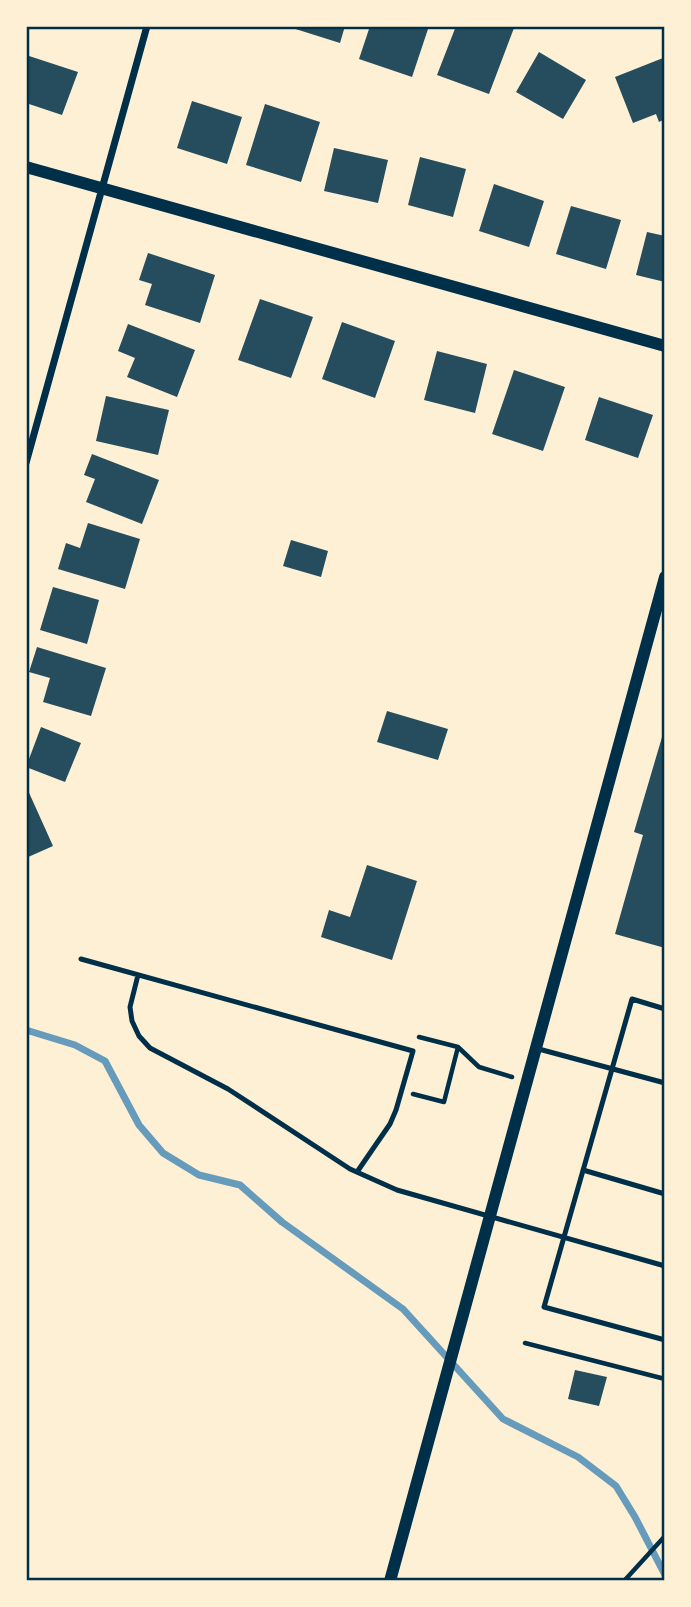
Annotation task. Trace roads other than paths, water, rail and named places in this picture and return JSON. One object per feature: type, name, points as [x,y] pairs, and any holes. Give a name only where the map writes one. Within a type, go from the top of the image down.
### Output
[{"type":"street","points":[[26,463],[147,26]]},
{"type":"street","points":[[26,167],[665,346]]},
{"type":"street","points":[[390,1581],[488,1217],[662,598],[665,577]]},
{"type":"lane","points":[[81,959],[413,1051],[390,1124],[357,1172]]},
{"type":"lane","points":[[138,975],[130,1007],[132,1021],[139,1036],[150,1048],[228,1089],[357,1172],[397,1190],[665,1266]]},
{"type":"lane","points":[[665,1009],[632,999],[544,1307],[665,1340]]},
{"type":"lane","points":[[536,1048],[665,1083]]},
{"type":"lane","points":[[583,1170],[665,1194]]},
{"type":"waterway","points":[[26,1030],[75,1045],[105,1061],[139,1125],[163,1153],[199,1175],[240,1185],[282,1222],[403,1309],[503,1419],[578,1457],[616,1486],[665,1575]]}]
